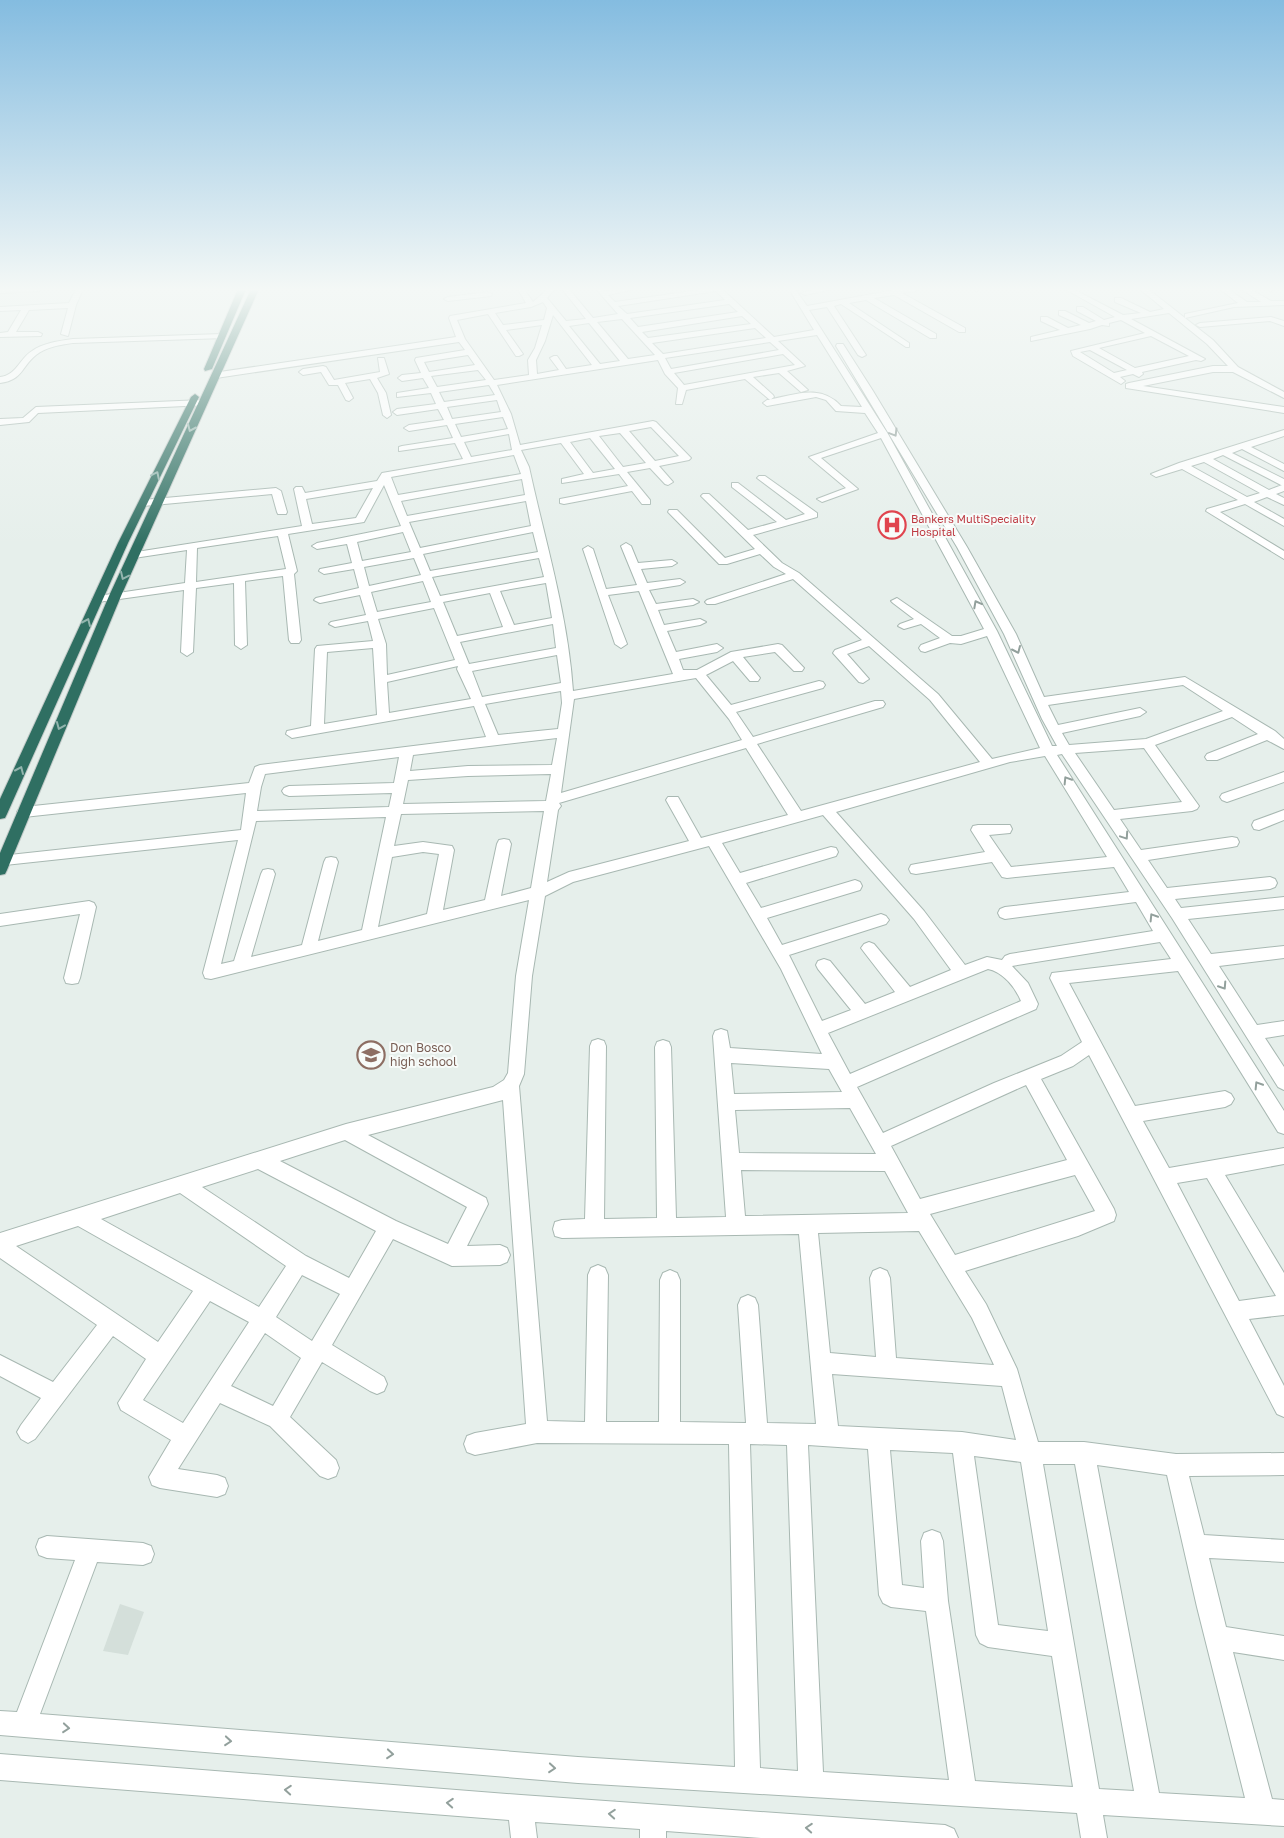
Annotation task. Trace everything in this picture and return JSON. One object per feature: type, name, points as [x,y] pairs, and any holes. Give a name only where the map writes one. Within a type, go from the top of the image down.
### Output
[{"type":"highway","points":[[2,865],[115,596],[158,502],[208,375]]},
{"type":"highway","points":[[0,814],[143,503],[197,403],[215,382],[218,375]]},
{"type":"street","points":[[0,380],[13,378],[16,375]]},
{"type":"street","points":[[215,382],[304,375]]},
{"type":"street","points":[[327,375],[332,383],[336,375]]},
{"type":"street","points":[[339,375],[349,398]]},
{"type":"street","points":[[378,375],[372,376],[382,393],[387,415]]},
{"type":"street","points":[[318,546],[351,540],[405,524],[462,486],[468,460],[426,375],[402,378]]},
{"type":"street","points":[[0,1242],[346,1132],[497,1094],[510,1085],[516,1074],[524,976],[554,803],[564,732],[567,691],[563,650],[550,579],[525,476],[507,414],[493,382],[487,375]]},
{"type":"street","points":[[400,395],[543,375]]},
{"type":"street","points":[[670,375],[682,388]]},
{"type":"street","points":[[682,388],[754,375]]},
{"type":"street","points":[[786,375],[804,390]]},
{"type":"street","points":[[846,375],[883,434],[991,631],[1049,751],[1284,1126]]},
{"type":"street","points":[[858,375],[871,393],[960,543],[1010,634],[1040,702],[1066,750],[1164,894],[1284,1081]]},
{"type":"street","points":[[1113,376],[1118,375]]},
{"type":"street","points":[[1141,375],[1151,381]]},
{"type":"street","points":[[1129,386],[1188,375]]},
{"type":"street","points":[[1246,375],[1284,395]]},
{"type":"street","points":[[1259,375],[1284,390]]},
{"type":"street","points":[[747,376],[768,400],[816,394],[829,398],[839,409],[868,410]]},
{"type":"street","points":[[1113,376],[1129,386],[1284,410]]},
{"type":"street","points":[[679,402],[682,388]]},
{"type":"street","points":[[397,412],[500,397]]},
{"type":"street","points":[[0,422],[26,420],[36,410],[197,403]]},
{"type":"street","points":[[409,428],[507,414]]},
{"type":"street","points":[[468,460],[592,434],[653,424],[686,458],[565,481]]},
{"type":"street","points":[[623,430],[668,482]]},
{"type":"street","points":[[402,450],[513,431]]},
{"type":"street","points":[[1156,474],[1284,433]]},
{"type":"street","points":[[592,434],[646,502]]},
{"type":"street","points":[[822,499],[853,489],[814,457],[883,434]]},
{"type":"street","points":[[563,440],[590,476]]},
{"type":"street","points":[[1243,446],[1284,468]]},
{"type":"street","points":[[1224,452],[1284,483]]},
{"type":"street","points":[[1204,458],[1284,502]]},
{"type":"street","points":[[1182,465],[1284,524]]},
{"type":"street","points":[[395,499],[525,476]]},
{"type":"street","points":[[746,534],[813,515],[762,478]]},
{"type":"street","points":[[308,529],[300,493],[382,479],[462,486],[530,497]]},
{"type":"street","points":[[382,479],[395,499],[476,701],[494,740]]},
{"type":"street","points":[[134,555],[360,520],[382,479]]},
{"type":"street","points":[[735,485],[784,523]]},
{"type":"street","points":[[564,501],[635,488]]},
{"type":"street","points":[[1284,488],[1211,511],[1248,532],[1284,556]]},
{"type":"street","points":[[143,503],[276,491],[282,512]]},
{"type":"street","points":[[706,496],[778,565],[795,575],[934,697],[989,764]]},
{"type":"street","points":[[673,512],[723,562],[762,550]]},
{"type":"street","points":[[324,571],[537,528]]},
{"type":"street","points":[[98,599],[292,571],[283,533]]},
{"type":"street","points":[[351,540],[380,644],[383,718]]},
{"type":"street","points":[[187,652],[192,546]]},
{"type":"street","points":[[626,546],[678,672],[684,675]]},
{"type":"street","points":[[588,550],[621,644]]},
{"type":"street","points":[[336,624],[494,589],[505,574],[544,554]]},
{"type":"street","points":[[634,567],[672,563]]},
{"type":"street","points":[[288,572],[295,640]]},
{"type":"street","points":[[320,600],[426,576],[505,574],[550,579]]},
{"type":"street","points":[[711,602],[795,575]]},
{"type":"street","points":[[239,579],[241,646]]},
{"type":"street","points":[[602,593],[680,582]]},
{"type":"street","points":[[494,589],[509,628]]},
{"type":"street","points":[[897,601],[949,638],[961,640],[991,631]]},
{"type":"street","points":[[651,608],[693,602]]},
{"type":"street","points":[[452,640],[558,620]]},
{"type":"street","points":[[904,626],[923,620]]},
{"type":"street","points":[[660,629],[700,622]]},
{"type":"street","points":[[925,648],[949,638]]},
{"type":"street","points":[[863,679],[839,653],[871,641]]},
{"type":"street","points":[[317,730],[321,649],[380,644]]},
{"type":"street","points":[[671,656],[717,648]]},
{"type":"street","points":[[292,734],[476,701],[668,680],[684,675],[699,674],[735,655],[778,648],[798,668]]},
{"type":"street","points":[[381,680],[563,650]]},
{"type":"street","points":[[735,655],[754,678]]},
{"type":"street","points":[[699,674],[728,710],[797,818]]},
{"type":"street","points":[[1040,702],[1185,681],[1270,734],[1284,745]]},
{"type":"street","points":[[728,710],[819,685]]},
{"type":"street","points":[[250,816],[554,803],[749,742],[879,704]]},
{"type":"street","points":[[1054,730],[1140,712]]},
{"type":"street","points":[[564,732],[260,770],[254,787],[247,834],[211,972],[308,950],[538,892],[569,878],[797,818],[1010,758],[1049,751],[1147,743],[1234,712]]},
{"type":"street","points":[[1212,756],[1270,734]]},
{"type":"street","points":[[1110,815],[1192,806],[1147,743]]},
{"type":"street","points":[[369,935],[407,751]]},
{"type":"street","points":[[289,791],[401,782],[468,771],[559,769]]},
{"type":"street","points":[[1227,797],[1284,777]]},
{"type":"street","points":[[24,812],[254,787]]},
{"type":"street","points":[[673,800],[736,880],[779,952],[850,1092],[919,1215],[979,1311],[1010,1376],[1030,1453],[1094,1838]]},
{"type":"street","points":[[826,810],[919,915],[962,973]]},
{"type":"street","points":[[1259,825],[1284,815]]},
{"type":"street","points":[[1005,829],[978,830],[1006,873],[1117,861]]},
{"type":"street","points":[[2,865],[247,834]]},
{"type":"street","points":[[1138,856],[1232,842]]},
{"type":"street","points":[[492,904],[504,844]]},
{"type":"street","points":[[386,853],[424,847],[447,850],[434,919]]},
{"type":"street","points":[[736,880],[831,852]]},
{"type":"street","points":[[916,869],[995,856]]},
{"type":"street","points":[[308,950],[331,862]]},
{"type":"street","points":[[240,966],[268,874]]},
{"type":"street","points":[[1164,894],[1270,883]]},
{"type":"street","points":[[757,915],[855,886]]},
{"type":"street","points":[[1005,913],[1140,896]]},
{"type":"street","points":[[1177,914],[1284,903]]},
{"type":"street","points":[[0,920],[89,907],[72,978]]},
{"type":"street","points":[[779,952],[881,920]]},
{"type":"street","points":[[1010,960],[1164,935]]},
{"type":"street","points":[[870,948],[907,994]]},
{"type":"street","points":[[1207,961],[1284,952]]},
{"type":"street","points":[[726,1102],[850,1092],[1030,1004],[1028,996],[1010,973],[998,965],[987,963],[818,1030]]},
{"type":"street","points":[[1182,964],[1058,978],[1284,1407]]},
{"type":"street","points":[[824,965],[862,1012]]},
{"type":"street","points":[[1253,1033],[1284,1028]]},
{"type":"street","points":[[721,1036],[736,1225]]},
{"type":"street","points":[[879,1143],[1067,1061],[1092,1044]]},
{"type":"street","points":[[594,1228],[598,1046]]},
{"type":"street","points":[[663,1047],[667,1227]]},
{"type":"street","points":[[723,1055],[834,1062]]},
{"type":"street","points":[[951,1266],[1078,1227],[1107,1215],[1030,1076]]},
{"type":"street","points":[[510,1085],[537,1432]]},
{"type":"street","points":[[1131,1116],[1225,1099]]},
{"type":"street","points":[[346,1132],[479,1204],[452,1256]]},
{"type":"street","points":[[1164,1177],[1284,1156]]},
{"type":"street","points":[[259,1160],[389,1228],[452,1256],[500,1255]]},
{"type":"street","points":[[731,1161],[890,1163]]},
{"type":"street","points":[[562,1229],[808,1224],[919,1215],[1080,1165]]},
{"type":"street","points":[[1212,1169],[1284,1292]]},
{"type":"street","points":[[182,1184],[299,1263],[353,1290]]},
{"type":"street","points":[[79,1217],[262,1319],[316,1352],[376,1384]]},
{"type":"street","points":[[808,1224],[828,1436]]},
{"type":"street","points":[[277,1419],[389,1228]]},
{"type":"street","points":[[0,1247],[160,1356]]},
{"type":"street","points":[[216,1486],[160,1477],[299,1263]]},
{"type":"street","points":[[595,1433],[598,1274]]},
{"type":"street","points":[[880,1278],[887,1368]]},
{"type":"street","points":[[669,1433],[670,1280]]},
{"type":"street","points":[[186,1437],[128,1403],[207,1288]]},
{"type":"street","points":[[748,1305],[748,1780]]},
{"type":"street","points":[[1234,1311],[1284,1305]]},
{"type":"street","points":[[28,1432],[111,1322]]},
{"type":"street","points":[[822,1364],[1010,1376]]},
{"type":"street","points":[[0,1365],[56,1395]]},
{"type":"street","points":[[216,1390],[277,1419],[328,1468]]},
{"type":"street","points":[[475,1444],[537,1432],[797,1434],[962,1443],[1030,1453],[1084,1453],[1176,1465],[1284,1464]]},
{"type":"street","points":[[797,1434],[810,1784]]},
{"type":"street","points":[[878,1438],[891,1595],[936,1600]]},
{"type":"street","points":[[962,1443],[988,1635],[1061,1645]]},
{"type":"street","points":[[1084,1453],[1149,1805]]},
{"type":"street","points":[[90,1550],[12,1724],[558,1768],[1273,1812],[1217,1638],[1176,1465]]},
{"type":"street","points":[[932,1541],[936,1600],[964,1793]]},
{"type":"street","points":[[1196,1546],[1284,1551]]},
{"type":"street","points":[[47,1547],[143,1554]]},
{"type":"street","points":[[1217,1638],[1284,1648]]},
{"type":"street","points":[[0,1767],[521,1808],[653,1827],[945,1838]]},
{"type":"street","points":[[521,1808],[524,1838]]},
{"type":"shaded area","points":[[120,1604],[144,1612],[128,1655],[103,1651]]},
{"type":"place","name":"Bankers MultiSpeciality Hospital","points":[[892,525]]},
{"type":"place","name":"Don Bosco high school","points":[[371,1055]]}]
